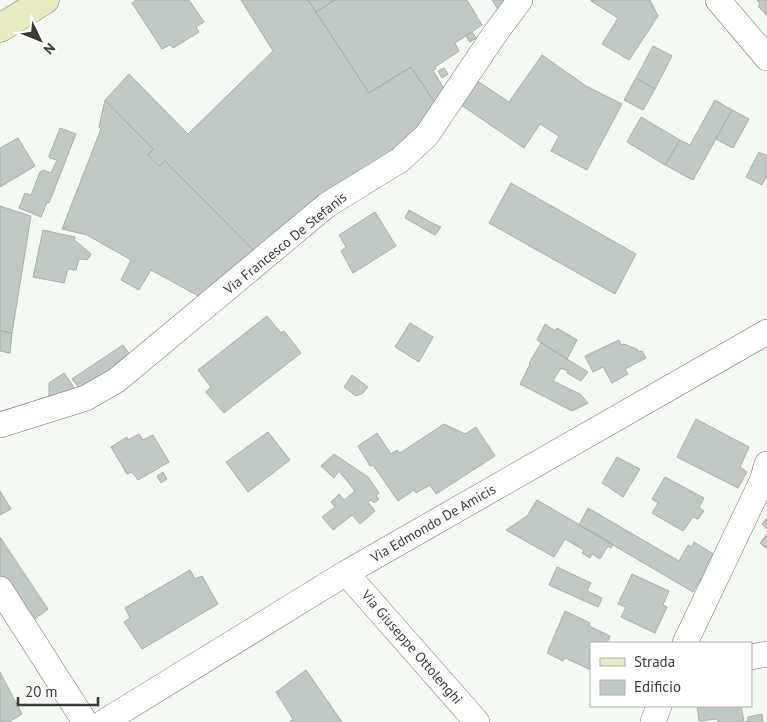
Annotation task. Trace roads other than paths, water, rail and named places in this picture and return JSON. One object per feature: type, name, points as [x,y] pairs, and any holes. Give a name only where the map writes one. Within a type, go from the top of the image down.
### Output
[{"type":"main road","points":[[0,28],[45,0]]},
{"type":"street","name":"Via Francesco De Stefanis","points":[[0,425],[86,398],[117,380],[328,205],[400,160],[427,134],[520,0]]},
{"type":"street","points":[[718,0],[767,58]]},
{"type":"street","name":"Via Edmondo De Amicis","points":[[104,722],[346,572],[767,332]]},
{"type":"street","points":[[685,642],[762,481],[767,464]]},
{"type":"street","name":"Via Giuseppe Ottolenghi","points":[[346,572],[477,722]]},
{"type":"street","points":[[0,589],[85,722]]},
{"type":"street","points":[[752,657],[767,654]]},
{"type":"street","points":[[653,722],[659,707]]}]
